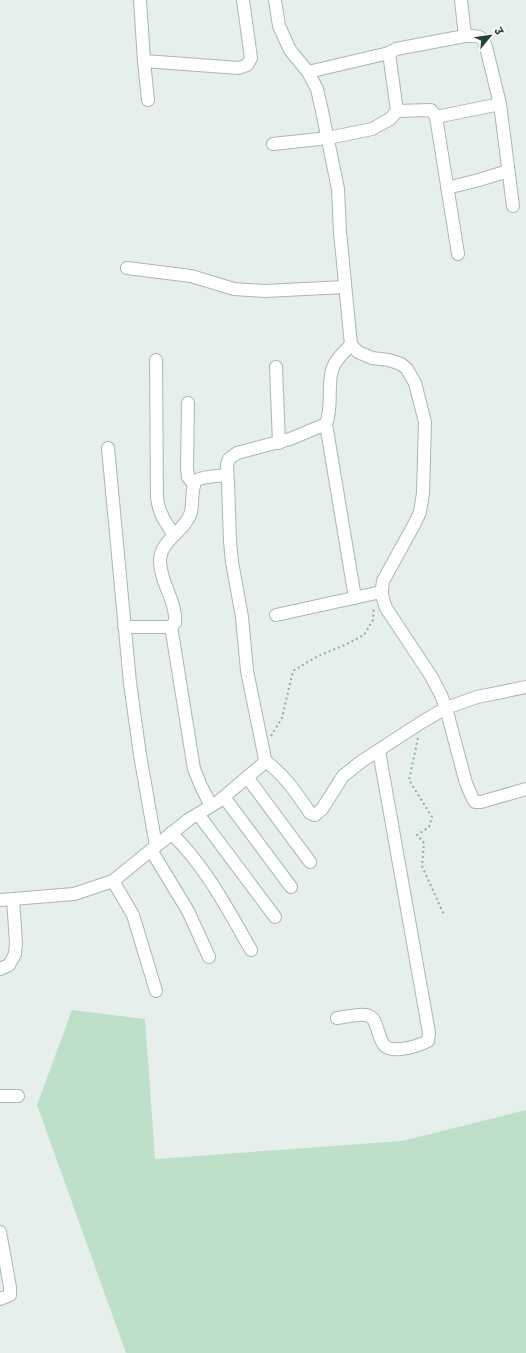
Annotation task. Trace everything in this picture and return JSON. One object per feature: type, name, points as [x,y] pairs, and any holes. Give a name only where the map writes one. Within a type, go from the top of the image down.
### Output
[{"type":"street","points":[[140,0],[148,100]]},
{"type":"street","points":[[144,61],[239,68],[247,65],[251,58],[243,0]]},
{"type":"street","points":[[275,0],[279,26],[285,40],[290,50],[308,72],[317,89],[328,138],[338,189],[344,287],[351,345],[358,352],[372,358],[389,360],[401,364],[407,369],[415,383],[425,422],[424,493],[420,512],[415,524],[387,574],[381,592],[386,608],[431,676],[441,695],[446,708],[466,783],[475,802],[481,802],[526,789]]},
{"type":"street","points":[[461,0],[465,36]]},
{"type":"street","points":[[308,72],[389,53],[396,49],[465,36],[478,36],[483,39],[500,104],[513,206]]},
{"type":"street","points":[[389,53],[397,111]]},
{"type":"street","points":[[436,117],[500,104]]},
{"type":"street","points":[[273,144],[328,138],[372,129],[390,119],[397,111],[431,110],[436,117],[458,254]]},
{"type":"street","points":[[447,188],[508,171]]},
{"type":"street","points":[[127,268],[191,276],[234,289],[265,291],[344,287]]},
{"type":"street","points":[[351,345],[338,359],[332,369],[330,382],[330,415],[326,424],[355,598]]},
{"type":"street","points":[[156,360],[158,509],[174,535]]},
{"type":"street","points":[[276,367],[279,443]]},
{"type":"street","points":[[188,403],[186,468],[188,477],[194,485]]},
{"type":"street","points":[[326,424],[279,443],[237,453],[229,459],[227,465],[232,562],[242,617],[247,671],[265,761],[275,768],[310,813],[315,815],[326,803],[343,776],[378,750],[422,722],[446,708],[477,697],[526,688]]},
{"type":"street","points":[[108,448],[130,683],[154,848],[188,911],[208,957]]},
{"type":"street","points":[[124,627],[171,626],[175,623],[176,616],[163,579],[160,561],[162,551],[185,523],[190,514],[194,485],[197,480],[228,475]]},
{"type":"street","points":[[276,615],[381,592]]},
{"type":"street","points":[[171,626],[194,769],[211,806]]},
{"type":"street","points":[[337,1018],[359,1015],[371,1017],[375,1021],[383,1043],[387,1048],[404,1048],[428,1041],[429,1033],[378,750]]},
{"type":"street","points":[[0,900],[74,894],[113,881],[188,820],[224,797],[265,761]]},
{"type":"street","points":[[247,777],[310,862]]},
{"type":"street","points":[[224,797],[291,887]]},
{"type":"street","points":[[198,814],[275,917]]},
{"type":"street","points":[[171,833],[185,847],[209,878],[250,950]]},
{"type":"street","points":[[113,881],[133,915],[156,991]]},
{"type":"street","points":[[0,969],[9,965],[15,954],[16,942],[13,900]]},
{"type":"street","points":[[0,1096],[18,1096]]},
{"type":"street","points":[[0,1232],[10,1287],[10,1295],[0,1299]]},
{"type":"path","points":[[270,738],[282,718],[293,671],[318,656],[345,645],[364,635],[373,620],[374,601],[381,592]]},
{"type":"path","points":[[422,722],[408,780],[432,818],[429,827],[417,835],[424,843],[422,866],[444,915]]},
{"type":"green space","points":[[72,1010],[145,1019],[155,1159],[402,1141],[526,1110],[526,1353],[126,1353],[37,1105]]}]
